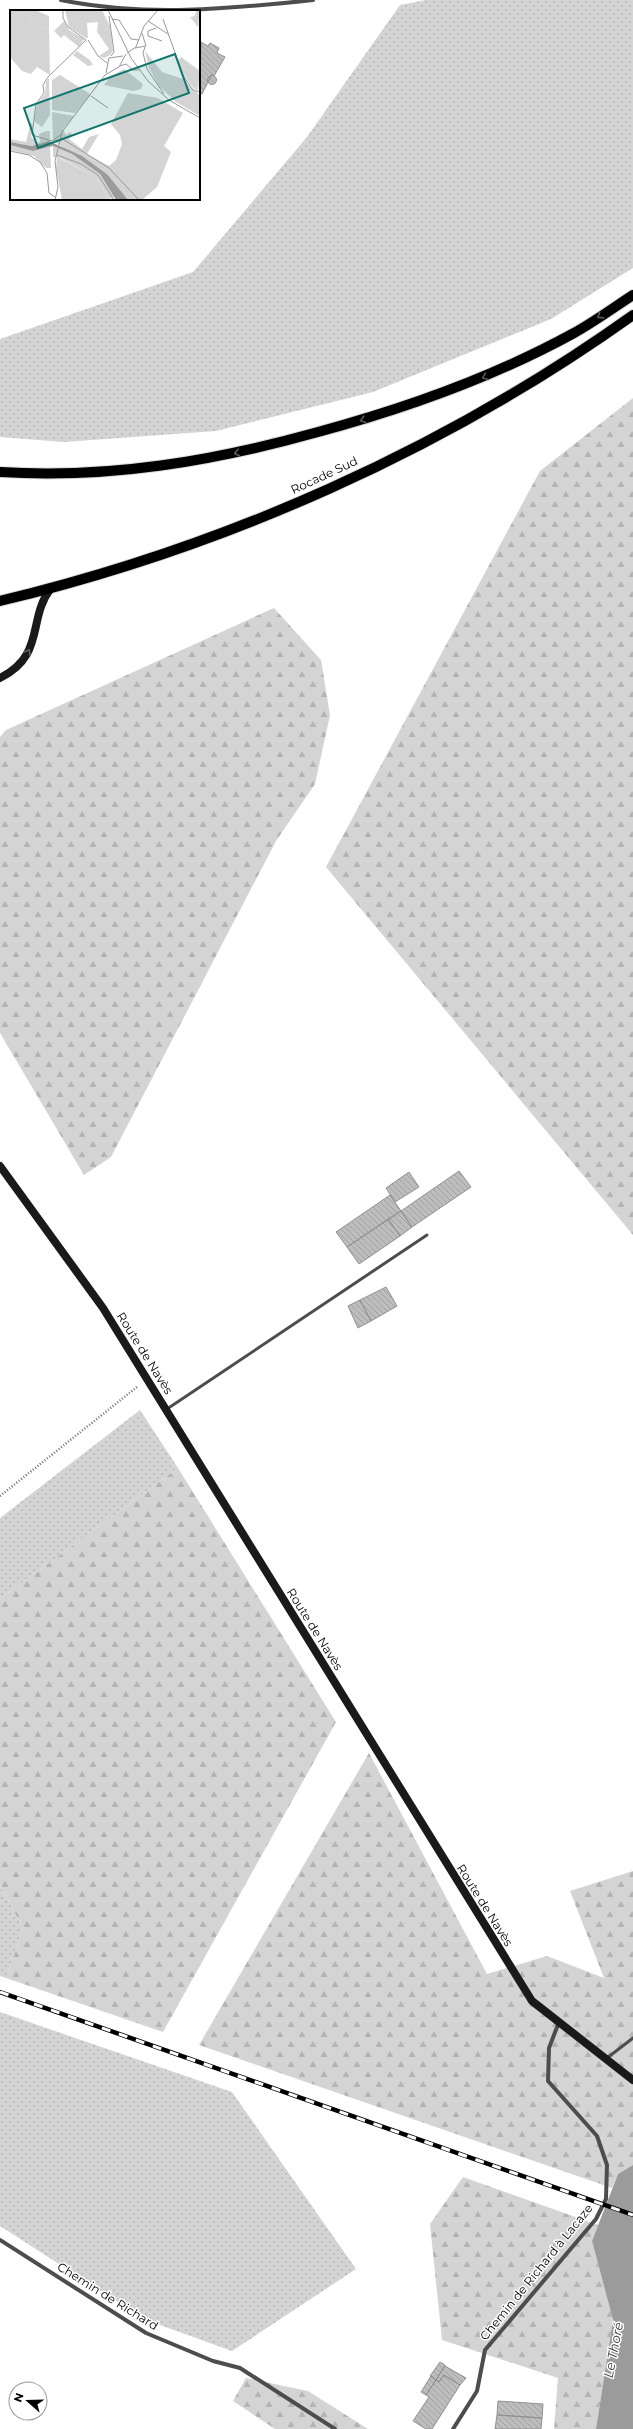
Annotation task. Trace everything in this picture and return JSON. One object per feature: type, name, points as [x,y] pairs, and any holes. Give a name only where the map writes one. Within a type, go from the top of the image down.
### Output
[{"type":"main road","points":[[0,472],[73,473],[176,465],[252,450],[347,424],[451,391],[508,367],[575,333],[633,295]]},
{"type":"main road","name":"Rocade Sud","points":[[0,601],[51,588],[144,560],[245,525],[347,479],[462,423],[509,396],[633,315]]},
{"type":"main road","points":[[0,678],[16,668],[25,658],[36,633],[43,602],[51,588]]},
{"type":"main road","name":"Route de Navès","points":[[0,1166],[103,1308],[498,1949],[532,2001],[633,2080]]},
{"type":"street","points":[[61,0],[138,10],[236,8],[313,0]]},
{"type":"street","name":"Chemin de Richard à Lacaze","points":[[453,2429],[477,2391],[485,2350],[596,2218],[606,2199],[607,2166],[597,2136],[548,2081],[549,2048],[559,2022]]},
{"type":"street","name":"Chemin de Richard","points":[[0,2240],[146,2333],[213,2361],[240,2368],[335,2429]]},
{"type":"lane","points":[[166,1410],[427,1235]]},
{"type":"lane","points":[[606,2059],[633,2038]]},
{"type":"path","points":[[0,1496],[147,1380]]},
{"type":"green space","points":[[426,0],[633,0],[633,268],[551,319],[373,392],[216,431],[64,442],[0,437],[0,339],[193,272],[307,137],[400,5]]},
{"type":"green space","points":[[633,398],[633,1235],[326,867],[540,471]]},
{"type":"green space","points":[[274,608],[321,660],[330,715],[315,784],[276,841],[111,1157],[84,1175],[0,1033],[0,737],[6,730]]},
{"type":"green space","points":[[140,1410],[178,1468],[0,1599],[0,1518]]},
{"type":"green space","points":[[178,1468],[336,1722],[163,2032],[6,1978],[23,1928],[0,1885],[0,1599]]},
{"type":"green space","points":[[369,1753],[487,1974],[547,1956],[604,1978],[570,1891],[633,1871],[633,2165],[618,2174],[612,2188],[199,2045]]},
{"type":"green space","points":[[0,1885],[23,1928],[6,1978],[0,1976]]},
{"type":"green space","points":[[0,2012],[232,2092],[356,2269],[232,2351],[146,2320],[0,2226]]},
{"type":"green space","points":[[463,2177],[598,2225],[592,2241],[613,2320],[596,2429],[554,2429],[558,2378],[442,2340],[430,2224]]},
{"type":"green space","points":[[246,2378],[308,2391],[368,2429],[275,2429],[233,2401]]},
{"type":"water","name":"Le Thoré","points":[[633,2165],[633,2429],[596,2429],[613,2320],[592,2241],[618,2174]]},
{"type":"building","points":[[201,42],[208,46],[210,43],[219,48],[217,53],[225,57],[214,76],[212,74],[202,94],[200,93]]},
{"type":"building","points":[[210,76],[214,76],[216,80],[214,84],[210,84],[208,82],[208,78]]},
{"type":"building","points":[[459,1171],[471,1187],[412,1227],[401,1211]]},
{"type":"building","points":[[409,1172],[419,1187],[395,1202],[386,1188]]},
{"type":"building","points":[[390,1195],[401,1211],[347,1247],[336,1232]]},
{"type":"building","points":[[401,1211],[412,1227],[400,1236],[388,1219]]},
{"type":"building","points":[[388,1219],[400,1236],[359,1264],[347,1247]]},
{"type":"building","points":[[386,1287],[397,1306],[371,1321],[360,1300]]},
{"type":"building","points":[[360,1300],[371,1321],[358,1328],[348,1306]]},
{"type":"building","points":[[440,2362],[445,2365],[436,2380],[430,2376]]},
{"type":"building","points":[[445,2366],[466,2378],[460,2385],[444,2375],[439,2382],[436,2380]]},
{"type":"building","points":[[444,2375],[460,2385],[432,2429],[426,2429],[413,2421],[429,2397],[426,2395],[436,2380],[439,2382]]},
{"type":"building","points":[[431,2376],[436,2380],[426,2395],[421,2392]]},
{"type":"building","points":[[498,2401],[543,2404],[542,2418],[497,2415]]},
{"type":"building","points":[[497,2415],[542,2418],[541,2429],[495,2429]]},
{"type":"railway","points":[[0,1992],[633,2215]]}]
